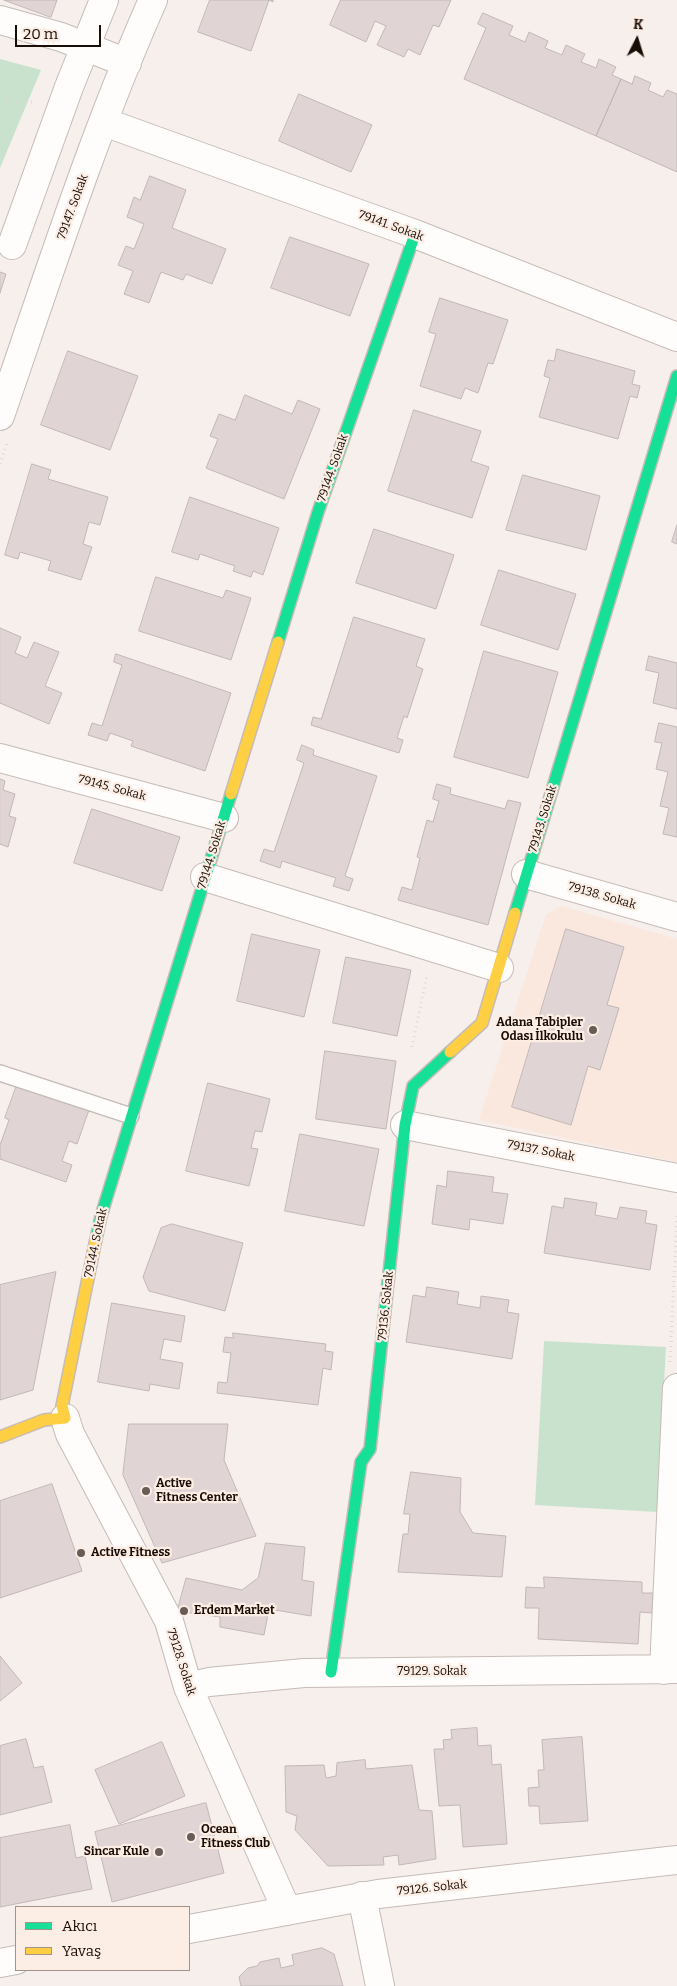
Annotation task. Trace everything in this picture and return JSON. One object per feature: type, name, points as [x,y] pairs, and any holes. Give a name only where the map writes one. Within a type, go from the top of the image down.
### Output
[{"type":"street","points":[[53,260],[6,243],[104,0]]},
{"type":"street","name":"79147. Sokak","points":[[0,416],[53,260],[104,122],[153,0]]},
{"type":"street","points":[[0,20],[86,46],[127,63]]},
{"type":"street","name":"79141. Sokak","points":[[104,122],[414,234],[677,337]]},
{"type":"street","name":"79144. Sokak","points":[[65,1418],[62,1406],[101,1216],[318,512],[414,234]]},
{"type":"street","name":"79143. Sokak","points":[[499,968],[677,376]]},
{"type":"street","name":"79145. Sokak","points":[[0,758],[224,818]]},
{"type":"street","name":"79138. Sokak","points":[[526,874],[677,917]]},
{"type":"street","points":[[205,877],[499,968]]},
{"type":"street","name":"79136. Sokak","points":[[331,1672],[361,1462],[370,1449],[405,1125],[413,1086],[482,1023],[499,968]]},
{"type":"street","name":"79137. Sokak","points":[[405,1125],[677,1178]]},
{"type":"street","points":[[671,1670],[677,1388]]},
{"type":"street","points":[[0,1437],[44,1420],[65,1418]]},
{"type":"street","name":"79128. Sokak","points":[[65,1418],[70,1434],[168,1621],[188,1687],[286,1911]]},
{"type":"street","name":"79129. Sokak","points":[[188,1687],[209,1682],[331,1672],[671,1670]]},
{"type":"street","name":"79126. Sokak","points":[[190,1929],[362,1896],[677,1860]]},
{"type":"street","points":[[362,1896],[380,1986]]},
{"type":"street","points":[[0,1963],[15,1960]]},
{"type":"lane","points":[[0,1073],[131,1116]]},
{"type":"path","points":[[0,102],[35,103]]},
{"type":"path","points":[[410,1056],[427,971]]},
{"type":"shaded area","name":"Adana Tabipler Odası İlkokulu","points":[[561,906],[677,939],[677,1162],[479,1120],[546,915]]},
{"type":"green space","points":[[0,59],[41,70],[0,168]]},
{"type":"green space","points":[[544,1341],[666,1347],[657,1512],[535,1505]]},
{"type":"building","points":[[4,0],[57,0],[51,17]]},
{"type":"building","points":[[210,0],[269,0],[251,51],[198,32]]},
{"type":"building","points":[[341,0],[451,0],[439,27],[433,25],[420,55],[408,49],[404,57],[377,45],[386,26],[375,21],[366,42],[330,25]]},
{"type":"building","points":[[483,13],[513,26],[509,35],[525,42],[529,32],[548,41],[545,48],[562,55],[566,45],[585,54],[581,62],[596,68],[599,59],[616,67],[612,75],[621,79],[596,136],[464,79],[486,28],[478,24]]},
{"type":"building","points":[[635,76],[651,83],[648,90],[663,97],[667,90],[677,94],[677,172],[596,136],[621,79],[632,84]]},
{"type":"building","points":[[299,94],[372,125],[351,172],[279,141]]},
{"type":"building","points":[[150,176],[186,190],[172,228],[226,249],[212,284],[186,274],[183,280],[161,272],[149,303],[124,294],[133,271],[118,265],[126,246],[134,249],[144,224],[127,217],[134,197],[140,200]]},
{"type":"building","points":[[290,237],[369,264],[350,316],[271,288]]},
{"type":"building","points":[[0,272],[6,274],[0,293]]},
{"type":"building","points":[[440,298],[508,320],[493,364],[488,363],[478,393],[465,388],[461,399],[420,386],[436,334],[429,332]]},
{"type":"building","points":[[557,349],[635,371],[632,384],[640,386],[637,398],[630,396],[618,439],[539,417],[550,378],[544,376],[548,360],[554,361]]},
{"type":"building","points":[[68,351],[138,376],[110,450],[41,425]]},
{"type":"building","points":[[245,395],[292,414],[298,400],[320,409],[284,499],[206,468],[218,439],[210,436],[219,414],[235,420]]},
{"type":"building","points":[[414,410],[481,431],[471,461],[489,467],[472,518],[388,491]]},
{"type":"building","points":[[32,464],[51,470],[48,479],[108,497],[100,525],[89,522],[83,544],[92,547],[81,580],[48,570],[51,561],[20,552],[18,559],[5,555]]},
{"type":"building","points":[[523,475],[600,496],[586,550],[506,530]]},
{"type":"building","points":[[190,497],[279,528],[263,575],[253,571],[251,577],[233,571],[235,566],[200,554],[198,560],[172,552]]},
{"type":"building","points":[[677,525],[677,544],[672,542]]},
{"type":"building","points":[[374,529],[454,555],[436,609],[356,583]]},
{"type":"building","points":[[499,570],[576,594],[558,650],[481,625]]},
{"type":"building","points":[[156,577],[223,598],[226,590],[251,598],[231,660],[139,631]]},
{"type":"building","points":[[354,617],[425,639],[416,666],[423,669],[407,718],[404,716],[397,738],[403,740],[399,753],[311,725],[313,717],[321,719]]},
{"type":"building","points":[[0,628],[21,637],[15,653],[27,658],[34,642],[59,652],[45,686],[62,693],[49,724],[0,703]]},
{"type":"building","points":[[484,651],[558,672],[528,778],[454,757]]},
{"type":"building","points":[[116,654],[231,693],[205,771],[131,746],[133,741],[110,733],[107,741],[88,735],[92,723],[102,726],[122,665],[114,662]]},
{"type":"building","points":[[649,656],[677,663],[677,709],[653,703],[659,673],[646,670]]},
{"type":"building","points":[[659,723],[677,727],[677,837],[663,834],[669,808],[660,806],[668,772],[656,769],[662,743],[655,742]]},
{"type":"building","points":[[302,745],[314,750],[313,755],[377,776],[345,876],[353,879],[349,891],[333,886],[336,878],[282,861],[280,868],[260,861],[264,849],[274,852],[304,763],[297,760]]},
{"type":"building","points":[[0,779],[5,781],[3,790],[15,794],[9,816],[16,818],[8,847],[0,844]]},
{"type":"building","points":[[437,784],[451,788],[450,794],[505,809],[508,800],[521,803],[488,925],[398,900],[402,887],[412,890],[420,858],[417,857],[427,820],[433,822],[439,801],[433,799]]},
{"type":"building","points":[[92,809],[180,837],[162,891],[74,863]]},
{"type":"building","points":[[566,929],[624,947],[607,1005],[619,1008],[600,1070],[588,1066],[571,1125],[512,1107]]},
{"type":"building","points":[[252,934],[320,950],[304,1017],[237,1001]]},
{"type":"building","points":[[346,957],[411,970],[397,1036],[333,1023]]},
{"type":"building","points":[[325,1051],[396,1061],[386,1129],[316,1119]]},
{"type":"building","points":[[208,1083],[270,1099],[262,1132],[255,1131],[251,1148],[258,1149],[249,1186],[186,1171]]},
{"type":"building","points":[[17,1085],[89,1110],[77,1144],[69,1141],[62,1161],[72,1165],[66,1182],[0,1159],[0,1145],[9,1120],[5,1118]]},
{"type":"building","points":[[300,1134],[379,1149],[364,1226],[285,1211]]},
{"type":"building","points":[[448,1171],[494,1177],[492,1192],[508,1194],[503,1224],[470,1219],[469,1230],[432,1224],[437,1185],[446,1187]]},
{"type":"building","points":[[565,1198],[597,1203],[595,1215],[617,1219],[620,1207],[647,1211],[645,1223],[657,1225],[650,1270],[544,1253],[552,1206],[563,1208]]},
{"type":"building","points":[[172,1224],[243,1243],[225,1311],[149,1291],[143,1277],[161,1228]]},
{"type":"building","points":[[56,1272],[33,1390],[0,1400],[0,1285]]},
{"type":"building","points":[[427,1287],[459,1292],[457,1304],[480,1308],[481,1296],[509,1300],[507,1312],[519,1314],[512,1359],[406,1342],[413,1295],[425,1297]]},
{"type":"building","points":[[112,1303],[185,1316],[181,1342],[164,1339],[160,1359],[183,1363],[179,1389],[150,1384],[149,1391],[98,1382]]},
{"type":"building","points":[[233,1333],[326,1344],[325,1351],[333,1352],[331,1370],[323,1368],[318,1405],[217,1393],[218,1382],[227,1383],[231,1353],[223,1352],[225,1337],[233,1338]]},
{"type":"building","points":[[129,1424],[228,1424],[224,1460],[256,1536],[162,1563],[123,1475]]},
{"type":"building","points":[[411,1472],[461,1478],[460,1512],[473,1533],[506,1536],[502,1577],[398,1572],[403,1534],[408,1534],[410,1514],[404,1514]]},
{"type":"building","points":[[52,1484],[82,1571],[0,1598],[0,1501]]},
{"type":"building","points":[[266,1543],[305,1547],[302,1580],[314,1582],[311,1616],[269,1609],[264,1635],[220,1627],[220,1617],[177,1611],[186,1578],[242,1590],[258,1578]]},
{"type":"building","points":[[544,1577],[642,1582],[642,1593],[653,1593],[652,1613],[640,1612],[638,1644],[538,1639],[539,1608],[525,1608],[526,1587],[544,1588]]},
{"type":"building","points":[[0,1656],[22,1683],[0,1701]]},
{"type":"building","points":[[477,1728],[478,1746],[491,1745],[492,1765],[501,1764],[507,1844],[463,1847],[460,1805],[439,1806],[434,1749],[444,1749],[443,1740],[452,1739],[451,1730]]},
{"type":"building","points":[[582,1737],[588,1821],[540,1824],[539,1806],[529,1806],[528,1788],[539,1787],[538,1770],[544,1770],[542,1740]]},
{"type":"building","points":[[26,1739],[34,1768],[43,1766],[52,1802],[0,1815],[0,1746]]},
{"type":"building","points":[[162,1742],[185,1796],[119,1824],[95,1770]]},
{"type":"building","points":[[365,1760],[366,1769],[412,1765],[419,1810],[432,1811],[436,1859],[399,1865],[398,1855],[383,1857],[384,1865],[328,1866],[295,1830],[297,1816],[286,1812],[285,1766],[324,1765],[326,1778],[336,1776],[337,1763]]},
{"type":"building","name":"Sincar Kule","points":[[206,1803],[224,1873],[112,1902],[95,1832]]},
{"type":"building","points":[[70,1825],[76,1858],[85,1856],[92,1889],[0,1907],[0,1838]]},
{"type":"building","points":[[322,1948],[334,1954],[343,1986],[241,1986],[239,1977],[248,1968],[257,1966],[260,1962],[279,1958],[281,1968],[294,1965],[292,1955]]},
{"type":"traffic: fast","points":[[278,642],[318,512],[415,234]]},
{"type":"traffic: fast","points":[[515,913],[677,376]]},
{"type":"traffic: fast","points":[[96,1239],[101,1216],[231,794]]},
{"type":"traffic: fast","points":[[331,1672],[361,1462],[370,1449],[405,1125],[413,1086],[450,1052]]},
{"type":"traffic: slow","points":[[231,794],[278,642]]},
{"type":"traffic: slow","points":[[450,1052],[482,1023],[515,913]]},
{"type":"traffic: slow","points":[[0,1437],[44,1420],[65,1418],[62,1406],[96,1239]]},
{"type":"place","name":"Adana Tabipler Odası İlkokulu","points":[[593,1030]]},
{"type":"place","name":"Active Fitness Center","points":[[146,1491]]},
{"type":"place","name":"Active Fitness","points":[[81,1553]]},
{"type":"place","name":"Erdem Market","points":[[184,1611]]},
{"type":"place","name":"Ocean Fitness Club","points":[[191,1837]]},
{"type":"place","name":"Sincar Kule","points":[[159,1852]]}]
